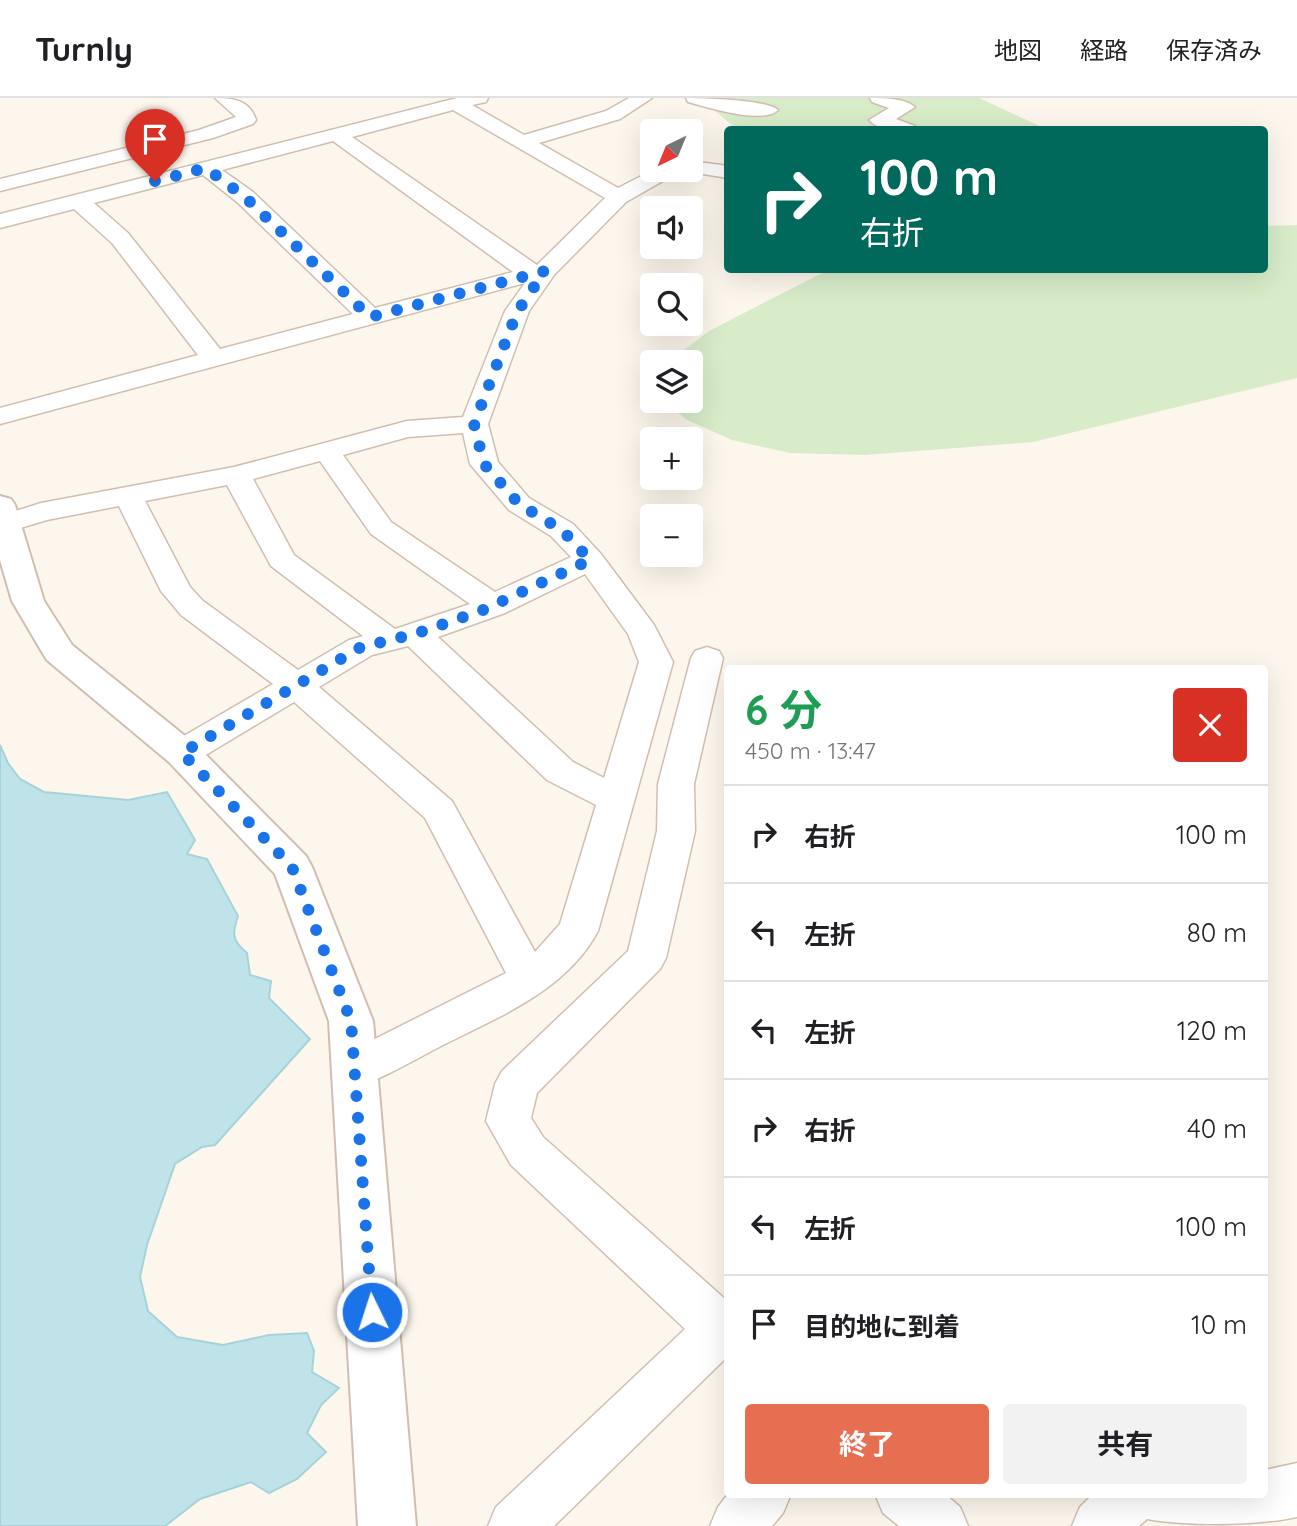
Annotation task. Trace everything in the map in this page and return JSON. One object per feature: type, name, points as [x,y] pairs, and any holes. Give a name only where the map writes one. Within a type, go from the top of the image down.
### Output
[{"type":"street","points":[[0,185],[206,134],[246,120],[245,115],[225,98]]},
{"type":"street","points":[[0,221],[479,98]]},
{"type":"street","points":[[521,142],[613,116],[643,98]]},
{"type":"street","points":[[695,98],[725,107],[768,110]]},
{"type":"street","points":[[879,98],[905,107],[879,120],[896,126]]},
{"type":"street","points":[[456,104],[618,197]]},
{"type":"street","points":[[337,135],[538,272]]},
{"type":"street","points":[[206,168],[245,197],[370,317]]},
{"type":"street","points":[[704,169],[724,171]]},
{"type":"street","points":[[354,1070],[510,992],[546,967],[578,932],[656,662],[643,632],[590,560],[562,530],[519,504],[484,464],[474,424],[517,312],[538,272],[618,197],[647,182]]},
{"type":"street","points":[[78,201],[120,238],[214,359]]},
{"type":"street","points":[[0,416],[538,272]]},
{"type":"street","points":[[387,1526],[351,1021],[292,867],[182,753],[59,652],[28,601],[3,514],[41,512],[236,475],[407,429],[474,424]]},
{"type":"street","points":[[326,450],[382,528],[494,606]]},
{"type":"street","points":[[236,475],[282,560],[402,637],[560,771],[616,799]]},
{"type":"street","points":[[128,496],[177,591],[192,608],[296,685],[439,810],[529,979]]},
{"type":"street","points":[[182,753],[361,647],[402,637],[494,606],[590,560]]},
{"type":"street","points":[[515,1526],[724,1325],[527,1151],[508,1121],[517,1084],[646,958],[676,831],[676,784],[707,658]]},
{"type":"street","points":[[1268,1497],[1297,1490]]},
{"type":"street","points":[[737,1526],[761,1498]]},
{"type":"street","points":[[907,1498],[941,1526]]},
{"type":"street","points":[[1099,1526],[1130,1498]]},
{"type":"street","points":[[1166,1498],[1209,1510],[1262,1498]]},
{"type":"green space","points":[[699,98],[979,98],[1040,126],[733,126]]},
{"type":"green space","points":[[1297,225],[1297,378],[1033,442],[865,455],[790,453],[732,440],[687,420],[678,413],[703,413],[703,350],[684,350],[709,331],[822,273],[1268,273],[1268,226]]},
{"type":"water","points":[[0,745],[8,763],[20,779],[44,792],[128,800],[167,792],[195,840],[187,854],[207,859],[238,916],[235,937],[238,945],[247,953],[250,975],[271,981],[269,998],[310,1039],[215,1145],[202,1147],[175,1164],[147,1245],[140,1277],[148,1311],[177,1337],[223,1345],[269,1335],[307,1333],[314,1351],[312,1372],[339,1388],[321,1405],[307,1433],[326,1452],[297,1479],[269,1493],[251,1482],[200,1499],[165,1526],[0,1526]]},
{"type":"route","points":[[155,181],[206,168],[245,197],[370,317],[545,271],[517,312],[474,424],[484,464],[519,504],[562,530],[590,560],[481,611],[415,634],[361,647],[182,753],[292,867],[351,1021],[372,1312]]}]
